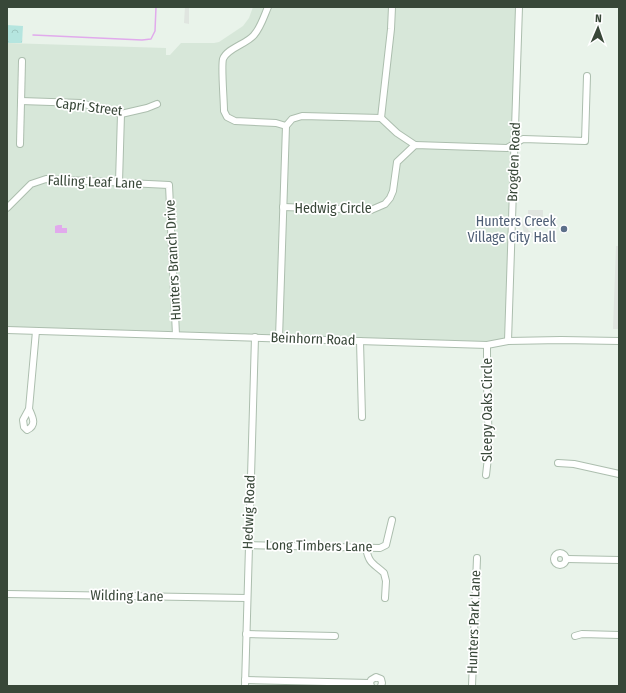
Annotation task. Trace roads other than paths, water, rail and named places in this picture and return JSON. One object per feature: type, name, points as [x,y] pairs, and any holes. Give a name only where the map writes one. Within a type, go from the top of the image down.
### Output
[{"type":"street","points":[[268,7],[259,28],[254,35],[228,52],[223,59],[224,111],[227,117],[235,121],[276,123],[286,126],[292,119],[302,116],[381,118],[397,133],[415,145],[506,148],[523,139],[585,141],[587,76]]},
{"type":"street","points":[[381,118],[392,7]]},
{"type":"street","name":"Brogden Road","points":[[508,341],[519,7]]},
{"type":"street","points":[[20,144],[22,61]]},
{"type":"street","name":"Capri Street","points":[[21,101],[81,103],[121,114],[157,104]]},
{"type":"street","points":[[120,182],[121,114]]},
{"type":"street","name":"Hedwig Circle","points":[[279,338],[286,126]]},
{"type":"street","name":"Hedwig Circle","points":[[283,207],[371,210],[378,208],[385,204],[394,191],[397,162],[415,145]]},
{"type":"street","name":"Falling Leaf Lane","points":[[7,208],[31,184],[46,179],[169,185]]},
{"type":"street","name":"Hunters Branch Drive","points":[[169,185],[176,335]]},
{"type":"street","name":"Beinhorn Road","points":[[7,330],[487,345],[508,341],[619,341]]},
{"type":"street","points":[[29,409],[36,331]]},
{"type":"street","name":"Hedwig Road","points":[[245,683],[255,337]]},
{"type":"street","points":[[360,341],[362,417]]},
{"type":"street","name":"Sleepy Oaks Circle","points":[[486,475],[490,449],[487,345]]},
{"type":"street","points":[[558,463],[574,464],[619,474]]},
{"type":"street","name":"Long Timbers Lane","points":[[248,545],[380,548],[386,545],[392,520]]},
{"type":"street","points":[[366,548],[368,557],[372,564],[384,574],[386,580],[385,598]]},
{"type":"street","name":"Hunters Park Lane","points":[[472,686],[477,558]]},
{"type":"street","points":[[567,559],[619,560]]},
{"type":"street","name":"Wilding Lane","points":[[7,594],[247,598]]},
{"type":"street","points":[[246,634],[335,636]]},
{"type":"street","points":[[575,636],[582,634],[619,635]]},
{"type":"street","points":[[245,683],[371,685],[372,678],[378,677],[382,681],[381,686]]},
{"type":"waterway","points":[[33,35],[142,40],[151,39],[155,31],[156,7]]},
{"type":"place","name":"Hunters Creek Village City Hall","points":[[564,229]]}]
